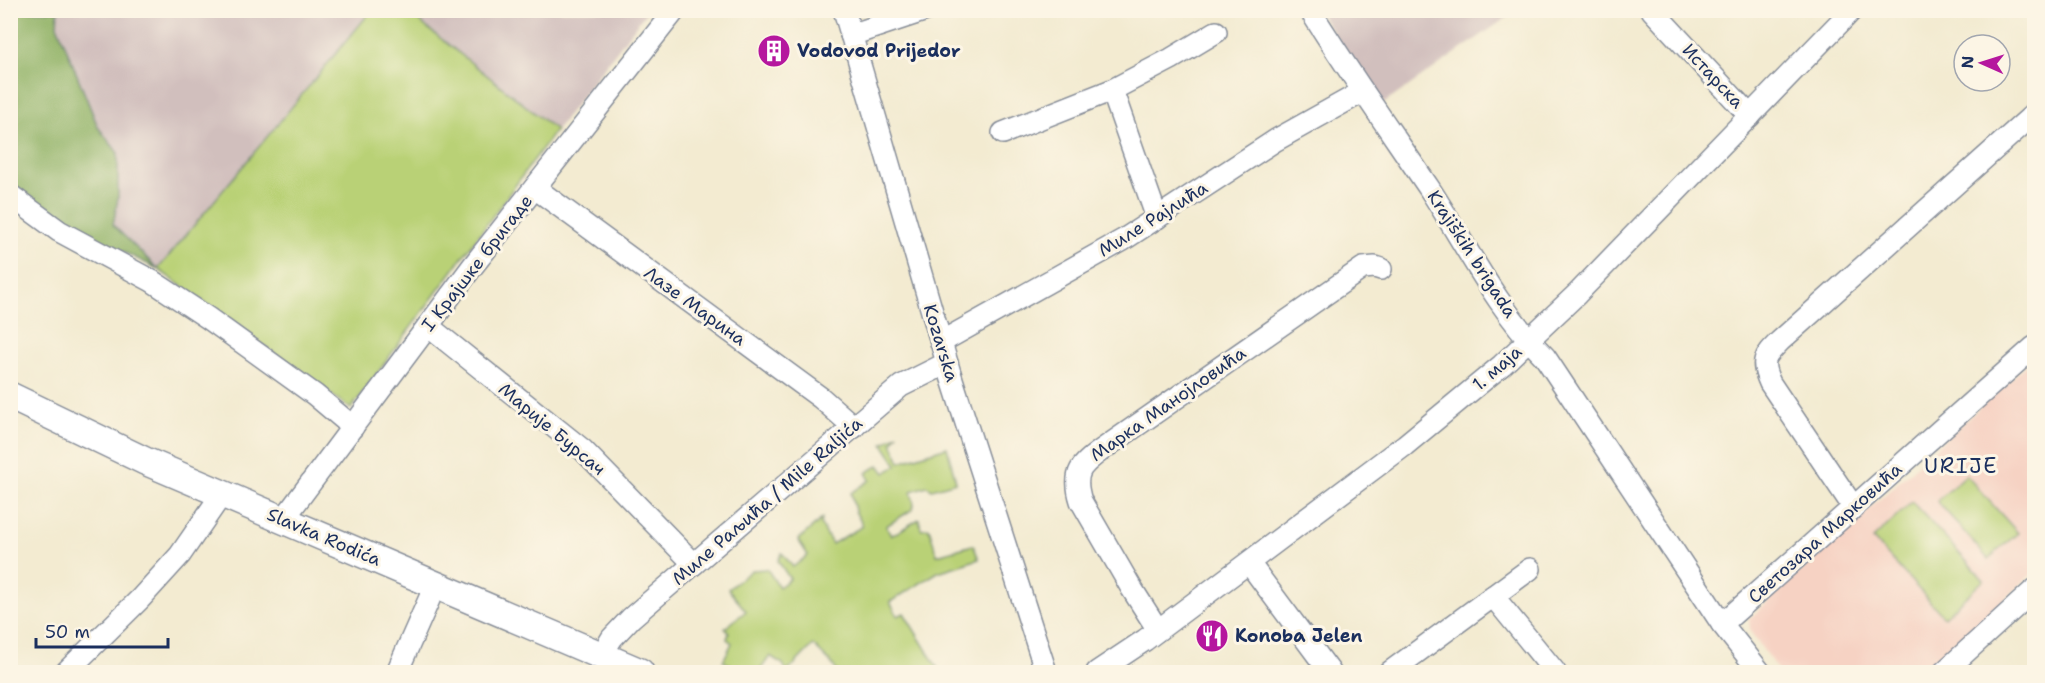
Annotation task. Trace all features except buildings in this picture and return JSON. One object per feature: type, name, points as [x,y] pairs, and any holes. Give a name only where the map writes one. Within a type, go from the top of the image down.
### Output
[{"type":"main road","name":"Slavka Rodića","points":[[10,396],[145,461],[640,672]]},
{"type":"street","name":"I Крајшке бригаде","points":[[283,520],[428,327],[675,10]]},
{"type":"street","name":"Kozarska","points":[[844,10],[947,363],[1046,672]]},
{"type":"street","points":[[851,35],[926,10]]},
{"type":"street","name":"Krajiških brigada","points":[[1310,10],[1362,92],[1529,340],[1545,357],[1722,624],[1761,672]]},
{"type":"street","name":"Истарска","points":[[1652,10],[1750,116]]},
{"type":"street","name":"1. маја","points":[[1097,672],[1249,563],[1405,445],[1502,365],[1578,294],[1852,10]]},
{"type":"street","points":[[1003,133],[1112,90],[1216,32]]},
{"type":"street","points":[[1112,90],[1156,218]]},
{"type":"street","name":"Миле Рајлића","points":[[941,342],[1123,240],[1276,140],[1362,92]]},
{"type":"street","points":[[1854,508],[1770,383],[1765,372],[1765,358],[1780,341],[2034,114]]},
{"type":"street","name":"Лазе Марина","points":[[535,188],[821,398],[854,427]]},
{"type":"street","points":[[10,195],[59,231],[152,281],[180,299],[315,395],[352,427]]},
{"type":"street","name":"Марка Манојловића","points":[[1158,630],[1131,589],[1081,501],[1078,491],[1079,469],[1103,449],[1363,268],[1375,267],[1381,270]]},
{"type":"street","name":"Марије Бурсач","points":[[428,327],[583,450],[694,564]]},
{"type":"street","name":"Светозара Марковића","points":[[1722,624],[2034,347]]},
{"type":"street","name":"Миле Раљића / Mile Raljića","points":[[601,656],[612,638],[632,618],[901,386],[947,363]]},
{"type":"street","points":[[66,672],[140,599],[180,555],[222,494]]},
{"type":"street","points":[[1249,563],[1330,672]]},
{"type":"street","points":[[1390,672],[1530,569]]},
{"type":"street","points":[[396,672],[435,586]]},
{"type":"street","points":[[1944,672],[2034,590]]},
{"type":"street","points":[[1493,596],[1555,672]]},
{"type":"shaded area","points":[[58,10],[371,11],[158,269],[113,225],[118,198],[118,153],[98,127],[57,25]]},
{"type":"shaded area","points":[[406,11],[647,11],[556,130]]},
{"type":"shaded area","points":[[1318,11],[1516,11],[1383,104]]},
{"type":"shaded area","points":[[2034,358],[2034,572],[1925,672],[1779,672],[1750,631],[1749,619]]},
{"type":"green space","points":[[10,11],[58,11],[57,25],[98,127],[118,153],[118,198],[113,225],[158,269],[66,224],[11,183]]},
{"type":"green space","points":[[371,11],[406,11],[556,130],[351,409],[158,269]]},
{"type":"green space","points":[[898,434],[892,442],[900,462],[947,447],[956,482],[932,489],[927,486],[911,491],[913,509],[886,526],[891,536],[919,519],[921,529],[929,528],[937,555],[973,545],[979,559],[938,572],[890,602],[898,616],[904,613],[940,672],[837,672],[813,645],[787,672],[783,664],[770,656],[759,672],[743,672],[723,661],[732,643],[727,639],[729,633],[725,628],[746,611],[728,589],[752,570],[767,569],[779,587],[790,579],[778,561],[782,553],[793,567],[808,555],[798,540],[822,519],[821,525],[832,544],[863,526],[855,511],[851,493],[870,480],[866,473],[879,465],[885,473],[897,465],[883,444]]},
{"type":"green space","points":[[1966,475],[2018,533],[1988,559],[1937,501]]},
{"type":"green space","points":[[1912,502],[1984,580],[1944,617],[1873,539]]},
{"type":"place","name":"Vodovod Prijedor","points":[[774,51]]},
{"type":"place","name":"Konoba Jelen","points":[[1212,636]]},
{"type":"district","name":"URIJE","points":[[1961,466]]}]
